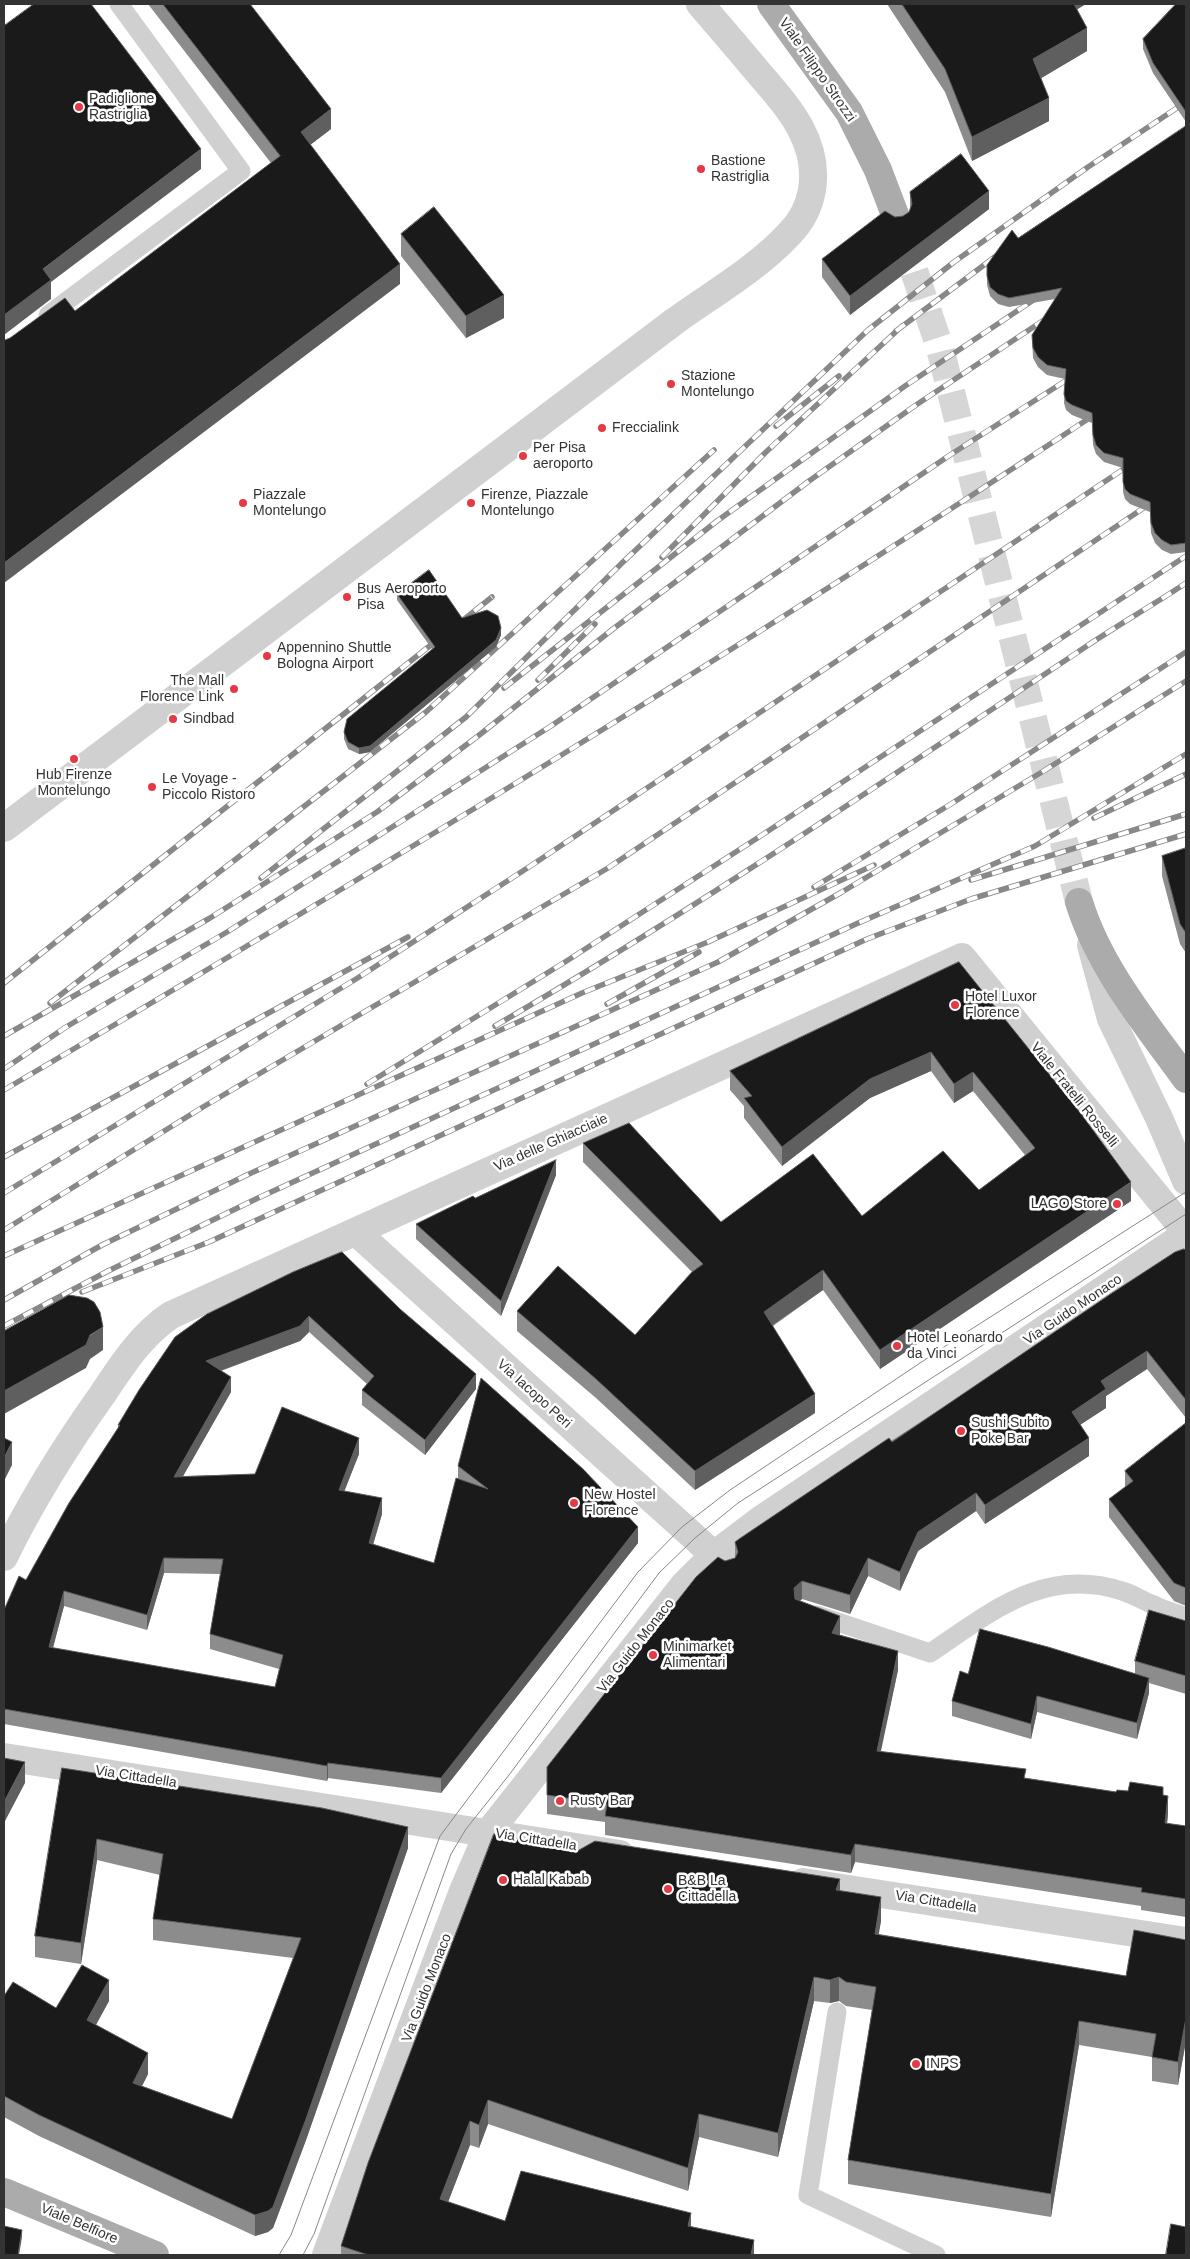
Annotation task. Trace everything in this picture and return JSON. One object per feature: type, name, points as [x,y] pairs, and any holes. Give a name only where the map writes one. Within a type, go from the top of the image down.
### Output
[{"type":"main road","name":"Viale Filippo Strozzi","points":[[771,4],[849,112],[878,170],[897,220]]},
{"type":"main road","points":[[1080,907],[1094,940],[1124,991],[1186,1079]]},
{"type":"main road","name":"Viale Belfiore","points":[[4,2192],[155,2255]]},
{"type":"street","points":[[4,828],[675,321],[762,258],[791,232],[802,217],[810,200],[814,165],[809,147],[798,123],[784,103],[700,4]]},
{"type":"street","points":[[1080,907],[1111,1019],[1159,1118],[1186,1181]]},
{"type":"street","name":"Via delle Ghiacciaie","points":[[4,1557],[30,1506],[70,1440],[144,1337],[170,1314],[356,1232],[962,957]]},
{"type":"street","name":"Viale Fratelli Rosselli","points":[[962,957],[1186,1233]]},
{"type":"street","name":"Via Iacopo Peri","points":[[356,1232],[720,1562]]},
{"type":"street","name":"Via Guido Monaco","points":[[326,2255],[463,1891],[488,1833],[684,1585],[720,1562],[771,1512],[1186,1233]]},
{"type":"street","name":"Via Cittadella","points":[[4,1757],[647,1858]]},
{"type":"street","name":"Via Cittadella","points":[[774,1878],[1186,1941]]},
{"type":"lane","points":[[35,325],[241,171],[119,4]]},
{"type":"lane","points":[[804,1610],[930,1653],[997,1608],[1019,1596],[1050,1586],[1072,1584],[1123,1591],[1155,1606],[1186,1617]]},
{"type":"lane","points":[[837,2012],[808,2195],[936,2255]]},
{"type":"building","name":"Padiglione Rastriglia","points":[[34,4],[91,4],[201,149],[43,269],[51,280],[4,315],[4,26]]},
{"type":"building","points":[[163,4],[250,4],[331,109],[301,132],[400,264],[4,563],[4,340],[10,338],[65,298],[75,311],[280,156]]},
{"type":"building","points":[[902,4],[1074,4],[1087,28],[1033,59],[1049,98],[972,137],[945,69]]},
{"type":"building","points":[[1176,4],[1186,4],[1186,112],[1153,63],[1143,39]]},
{"type":"building","points":[[1186,126],[1186,543],[1171,545],[1155,533],[1151,523],[1150,502],[1130,494],[1125,489],[1123,482],[1123,458],[1104,453],[1096,445],[1093,435],[1092,413],[1066,401],[1064,394],[1066,369],[1047,365],[1038,357],[1033,348],[1032,335],[1062,288],[1009,298],[998,294],[990,287],[987,265],[1012,230],[1018,238]]},
{"type":"building","points":[[961,154],[989,191],[850,296],[822,259],[885,211],[895,217],[903,216],[909,212],[912,204],[910,192]]},
{"type":"building","points":[[434,207],[504,295],[466,316],[401,234]]},
{"type":"building","points":[[429,570],[462,618],[487,610],[498,616],[501,628],[496,640],[370,746],[359,748],[348,742],[344,732],[347,719],[435,647],[397,594]]},
{"type":"building","points":[[1186,848],[1186,933],[1180,924],[1162,856]]},
{"type":"building","points":[[959,962],[1082,1115],[1131,1182],[880,1350],[823,1270],[764,1312],[815,1394],[695,1471],[596,1379],[517,1311],[558,1266],[635,1335],[692,1272],[703,1264],[583,1143],[629,1123],[721,1222],[813,1154],[862,1216],[943,1151],[979,1190],[1035,1148],[973,1072],[954,1084],[931,1052],[870,1079],[782,1147],[744,1098],[752,1096],[730,1071]]},
{"type":"building","points":[[556,1160],[501,1301],[416,1224],[473,1196],[475,1198]]},
{"type":"building","points":[[1186,1250],[1186,1400],[1147,1351],[1101,1381],[1106,1389],[1072,1412],[1089,1438],[985,1505],[976,1493],[918,1532],[900,1572],[868,1558],[850,1595],[802,1581],[794,1588],[795,1599],[840,1616],[832,1633],[898,1651],[877,1751],[1026,1769],[1024,1778],[1116,1792],[1117,1790],[1128,1791],[1130,1782],[1163,1787],[1163,1795],[1168,1796],[1165,1823],[1186,1826],[1186,1899],[1141,1892],[1142,1888],[855,1844],[851,1855],[605,1816],[607,1804],[547,1795],[547,1767],[696,1577],[718,1557],[725,1561],[735,1558],[738,1552],[735,1542],[889,1438],[892,1442],[1112,1293],[1175,1252]]},
{"type":"building","points":[[342,1252],[400,1309],[476,1374],[425,1440],[362,1390],[374,1376],[309,1316],[300,1326],[206,1361],[231,1377],[174,1477],[255,1474],[282,1407],[359,1438],[339,1490],[382,1498],[369,1543],[434,1563],[456,1478],[488,1489],[458,1466],[481,1378],[583,1469],[638,1527],[441,1778],[328,1763],[327,1766],[4,1709],[4,1610],[19,1576],[26,1580],[69,1503],[120,1425],[118,1425],[139,1390],[175,1337],[207,1314],[293,1272]],"holes":[[[164,1558],[223,1559],[210,1634],[283,1655],[275,1687],[49,1647],[64,1591],[147,1615]]]},
{"type":"building","points":[[69,1295],[87,1298],[94,1302],[100,1312],[103,1327],[90,1335],[86,1345],[4,1391],[4,1331]]},
{"type":"building","points":[[1186,1423],[1186,1588],[1174,1583],[1109,1499],[1133,1481],[1125,1471]]},
{"type":"building","points":[[4,1438],[12,1442],[4,1458]]},
{"type":"building","points":[[1149,1610],[1186,1621],[1186,1676],[1135,1661]]},
{"type":"building","points":[[980,1629],[1048,1647],[1149,1678],[1137,1723],[1037,1696],[1031,1724],[952,1701],[960,1671],[968,1674]]},
{"type":"building","points":[[4,1758],[25,1762],[4,1802]]},
{"type":"building","points":[[62,1768],[322,1808],[408,1827],[306,2119],[273,2207],[268,2211],[255,2215],[39,2115],[4,2096],[4,1996],[13,1982],[56,2008],[82,1965],[109,1980],[87,2020],[148,2053],[133,2083],[232,2119],[301,1938],[153,1919],[163,1854],[97,1839],[81,1943],[35,1936]]},
{"type":"building","points":[[494,1834],[579,1850],[595,1841],[840,1879],[836,1890],[881,1897],[875,1934],[1126,1976],[1134,1930],[1186,1940],[1186,2018],[1178,2062],[1152,2057],[1156,2034],[1079,2021],[1051,2194],[848,2160],[876,1987],[846,1982],[839,1977],[830,1980],[814,1977],[778,2133],[699,2114],[688,2168],[488,2100],[479,2125],[470,2121],[440,2199],[505,2221],[521,2171],[691,2213],[688,2226],[754,2240],[751,2255],[368,2255],[341,2246],[368,2163]]},
{"type":"building","points":[[1171,2224],[1186,2227],[1186,2255],[1166,2255]]},
{"type":"building","points":[[4,2226],[22,2230],[18,2255],[4,2255]]},
{"type":"tunnel","points":[[901,232],[940,348],[1079,902]]},
{"type":"tram line","points":[[279,2255],[291,2235],[440,1836],[638,1572],[682,1527],[730,1490],[959,1337],[1186,1192]]},
{"type":"tram line","points":[[303,2255],[314,2234],[451,1854],[466,1829],[509,1775],[659,1573],[695,1538],[738,1503],[1186,1214]]},
{"type":"railway","points":[[261,878],[466,717],[622,563],[868,330],[954,262],[1088,167],[1186,102]]},
{"type":"railway","points":[[896,331],[1004,250]]},
{"type":"railway","points":[[504,688],[717,521],[905,386],[1038,297]]},
{"type":"railway","points":[[4,1036],[210,918],[377,812],[478,736],[613,629],[809,481],[916,405],[1053,314]]},
{"type":"railway","points":[[662,557],[766,452],[902,326]]},
{"type":"railway","points":[[4,1069],[66,1027],[227,932],[551,726],[950,455],[1076,374]]},
{"type":"railway","points":[[776,426],[839,376]]},
{"type":"railway","points":[[4,1090],[280,926],[555,759],[828,588],[1097,413]]},
{"type":"railway","points":[[50,1003],[426,712],[714,450]]},
{"type":"railway","points":[[4,1193],[356,979],[532,865],[1134,462]]},
{"type":"railway","points":[[4,1230],[203,1107],[608,868],[1154,501]]},
{"type":"railway","points":[[367,1084],[565,962],[759,837],[1186,556]]},
{"type":"railway","points":[[495,1026],[716,891],[1186,583]]},
{"type":"railway","points":[[457,625],[492,597]]},
{"type":"railway","points":[[538,680],[595,624]]},
{"type":"railway","points":[[4,983],[441,637]]},
{"type":"railway","points":[[814,887],[951,804],[1186,652]]},
{"type":"railway","points":[[4,1300],[102,1245],[249,1174],[718,962],[842,892],[1042,772],[1186,681]]},
{"type":"railway","points":[[4,1326],[108,1271],[258,1198],[856,924],[1035,846],[1186,754]]},
{"type":"railway","points":[[1094,818],[1186,774]]},
{"type":"railway","points":[[971,880],[1186,814]]},
{"type":"railway","points":[[82,1292],[209,1242],[867,939],[971,899],[1186,834]]},
{"type":"railway","points":[[4,1256],[582,993],[708,942],[874,865]]},
{"type":"railway","points":[[4,1157],[408,937]]},
{"type":"railway","points":[[607,1004],[699,952]]},
{"type":"place","name":"Padiglione Rastriglia","points":[[79,107]]},
{"type":"place","name":"Bastione Rastriglia","points":[[701,169]]},
{"type":"place","name":"Stazione Montelungo","points":[[671,384]]},
{"type":"place","name":"Freccialink","points":[[602,428]]},
{"type":"place","name":"Per Pisa aeroporto","points":[[523,456]]},
{"type":"place","name":"Piazzale Montelungo","points":[[243,503]]},
{"type":"place","name":"Firenze, Piazzale Montelungo","points":[[471,503]]},
{"type":"place","name":"Bus Aeroporto Pisa","points":[[347,597]]},
{"type":"place","name":"Appennino Shuttle Bologna Airport","points":[[267,656]]},
{"type":"place","name":"The Mall Florence Link","points":[[234,689]]},
{"type":"place","name":"Sindbad","points":[[173,719]]},
{"type":"place","name":"Hub Firenze Montelungo","points":[[74,759]]},
{"type":"place","name":"Le Voyage - Piccolo Ristoro","points":[[152,787]]},
{"type":"place","name":"Hotel Luxor Florence","points":[[955,1005]]},
{"type":"place","name":"LAGO Store","points":[[1117,1204]]},
{"type":"place","name":"Hotel Leonardo da Vinci","points":[[897,1346]]},
{"type":"place","name":"Sushi Subito Poke Bar","points":[[961,1431]]},
{"type":"place","name":"New Hostel Florence","points":[[574,1503]]},
{"type":"place","name":"Minimarket Alimentari","points":[[653,1655]]},
{"type":"place","name":"Rusty Bar","points":[[560,1801]]},
{"type":"place","name":"Halal Kabab","points":[[503,1880]]},
{"type":"place","name":"B&B La Cittadella","points":[[668,1889]]},
{"type":"place","name":"INPS","points":[[916,2064]]}]
